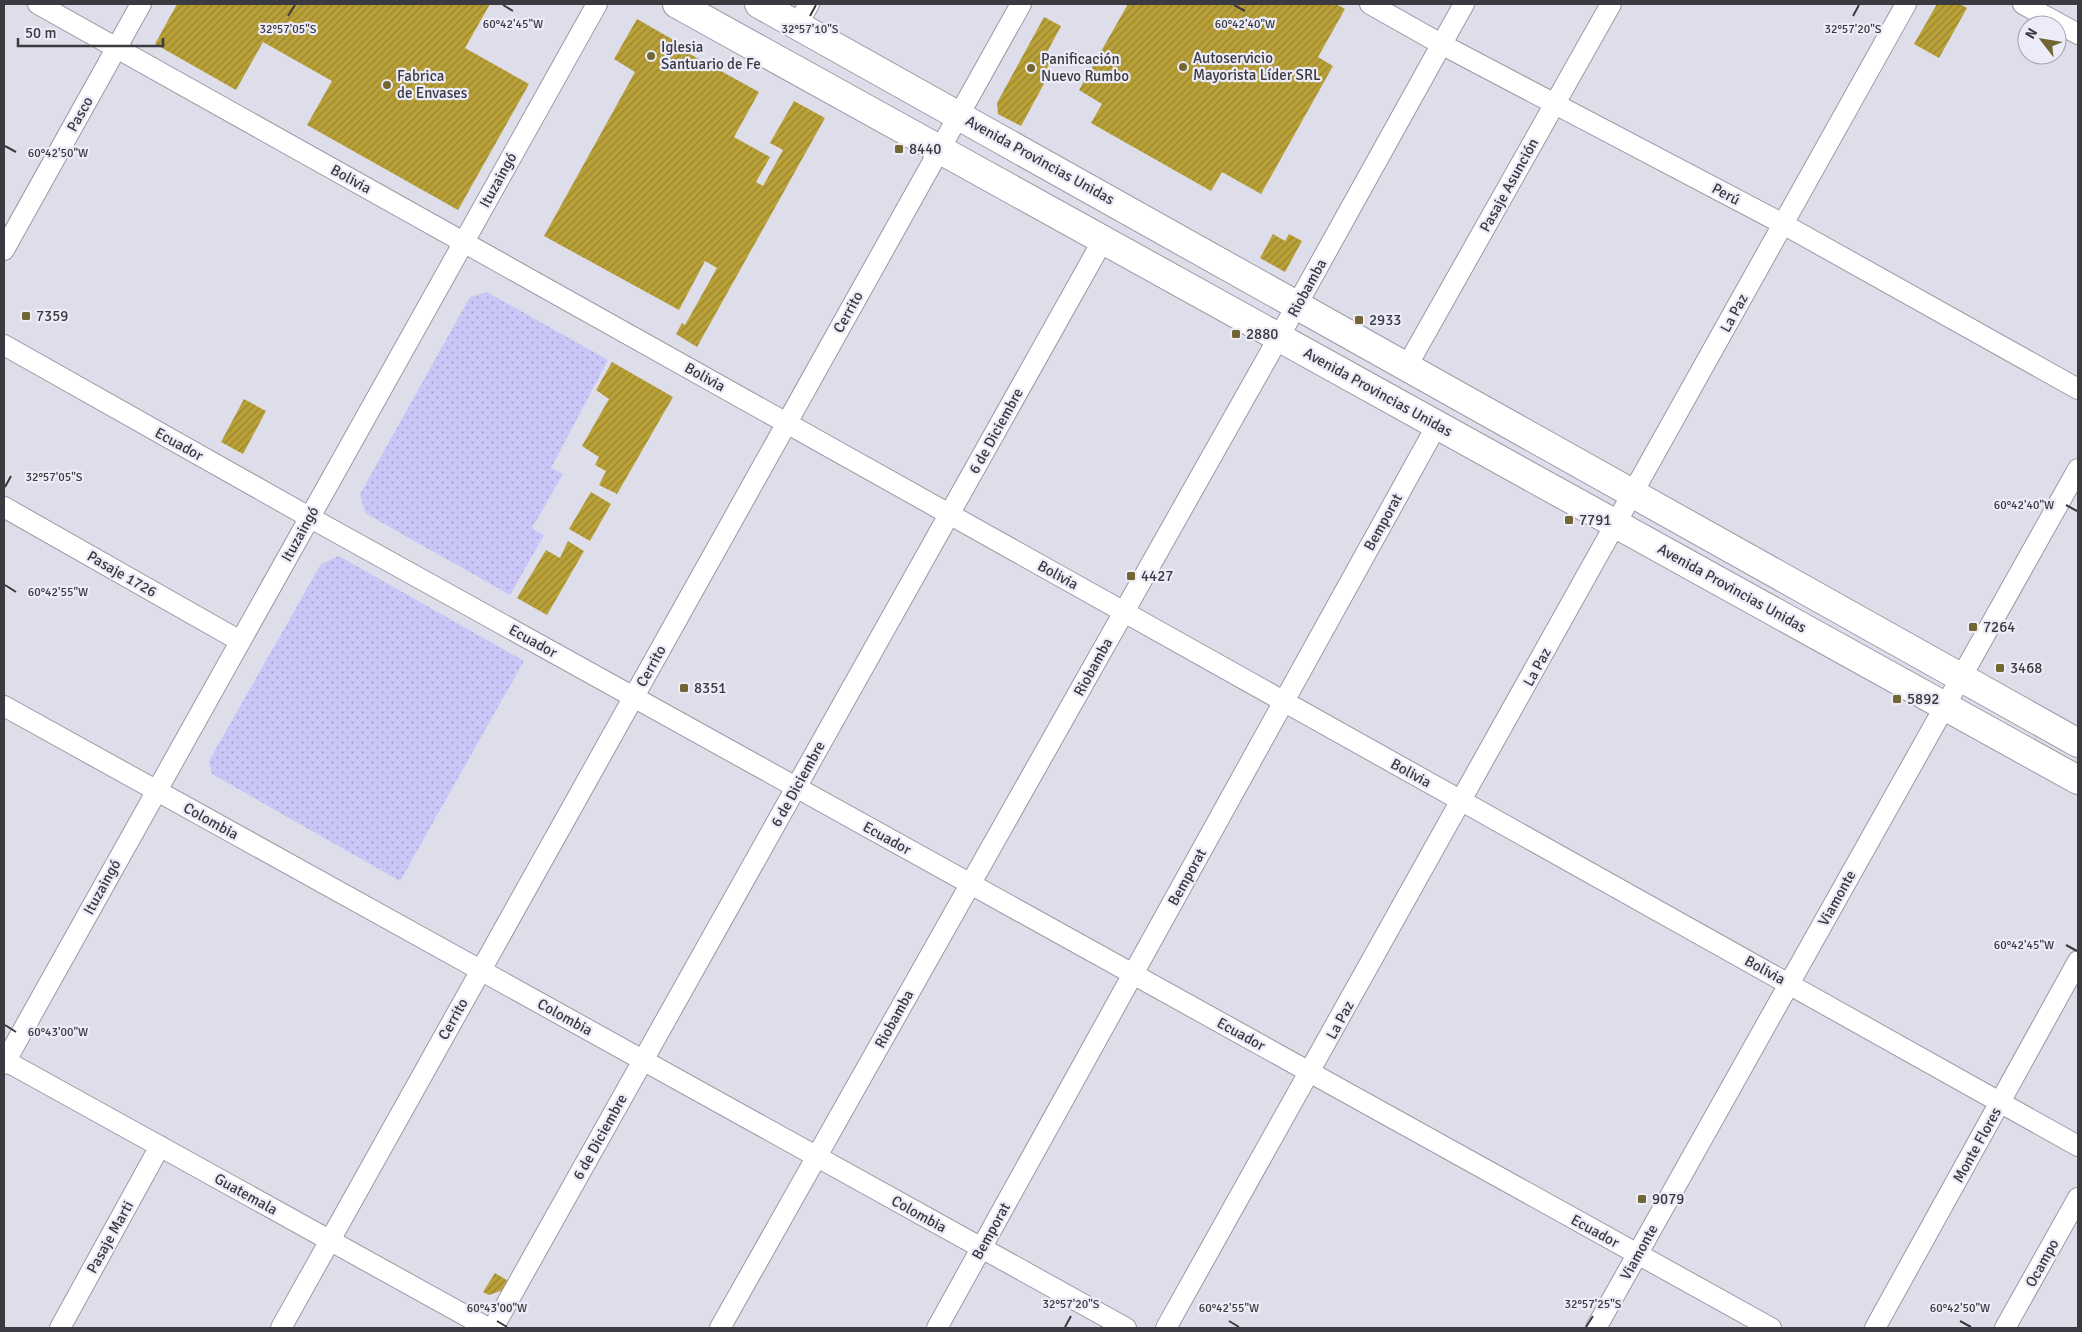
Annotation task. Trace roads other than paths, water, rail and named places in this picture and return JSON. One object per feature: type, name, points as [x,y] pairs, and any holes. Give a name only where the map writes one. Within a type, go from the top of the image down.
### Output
[{"type":"main road","name":"Avenida Provincias Unidas","points":[[677,4],[2078,780]]},
{"type":"main road","name":"Avenida Provincias Unidas","points":[[759,4],[803,14],[959,115],[2078,743]]},
{"type":"street","name":"Bolivia","points":[[38,4],[2078,1146]]},
{"type":"street","name":"Pasco","points":[[4,250],[141,4]]},
{"type":"street","name":"Ituzaingó","points":[[4,1061],[597,4]]},
{"type":"street","name":"Cerrito","points":[[281,1328],[1021,4]]},
{"type":"street","name":"Perú","points":[[1370,4],[1554,104],[1784,224],[2078,389]]},
{"type":"street","name":"Riobamba","points":[[720,1328],[1297,305],[1464,4]]},
{"type":"street","name":"Pasaje Asunción","points":[[1407,366],[1611,4]]},
{"type":"street","name":"La Paz","points":[[1166,1328],[1906,4]]},
{"type":"street","points":[[2023,4],[2078,34]]},
{"type":"street","name":"6 de Diciembre","points":[[493,1328],[1103,240]]},
{"type":"street","name":"Ecuador","points":[[4,345],[309,517],[1771,1328]]},
{"type":"street","name":"Bemporat","points":[[937,1328],[1437,425]]},
{"type":"street","name":"Viamonte","points":[[1596,1328],[2078,469]]},
{"type":"street","name":"Pasaje 1726","points":[[4,507],[240,641]]},
{"type":"street","name":"Colombia","points":[[4,706],[1126,1328]]},
{"type":"street","name":"Monte Flores","points":[[1875,1328],[2078,961]]},
{"type":"street","name":"Guatemala","points":[[4,1061],[488,1328]]},
{"type":"street","name":"Pasaje Marti","points":[[60,1328],[160,1146]]},
{"type":"street","name":"Ocampo","points":[[2005,1328],[2078,1198]]},
{"type":"place","name":"Iglesia Santuario de Fe","points":[[651,56]]},
{"type":"place","name":"Autoservicio Mayorista Líder SRL","points":[[1183,67]]},
{"type":"place","name":"Panificación Nuevo Rumbo","points":[[1031,68]]},
{"type":"place","name":"Fabrica de Envases","points":[[387,85]]},
{"type":"place","name":"8440","points":[[899,149]]},
{"type":"place","name":"7359","points":[[26,316]]},
{"type":"place","name":"2933","points":[[1359,320]]},
{"type":"place","name":"2880","points":[[1236,334]]},
{"type":"place","name":"7791","points":[[1569,520]]},
{"type":"place","name":"4427","points":[[1131,576]]},
{"type":"place","name":"7264","points":[[1973,627]]},
{"type":"place","name":"3468","points":[[2000,668]]},
{"type":"place","name":"8351","points":[[684,688]]},
{"type":"place","name":"5892","points":[[1897,699]]},
{"type":"place","name":"9079","points":[[1642,1199]]}]
